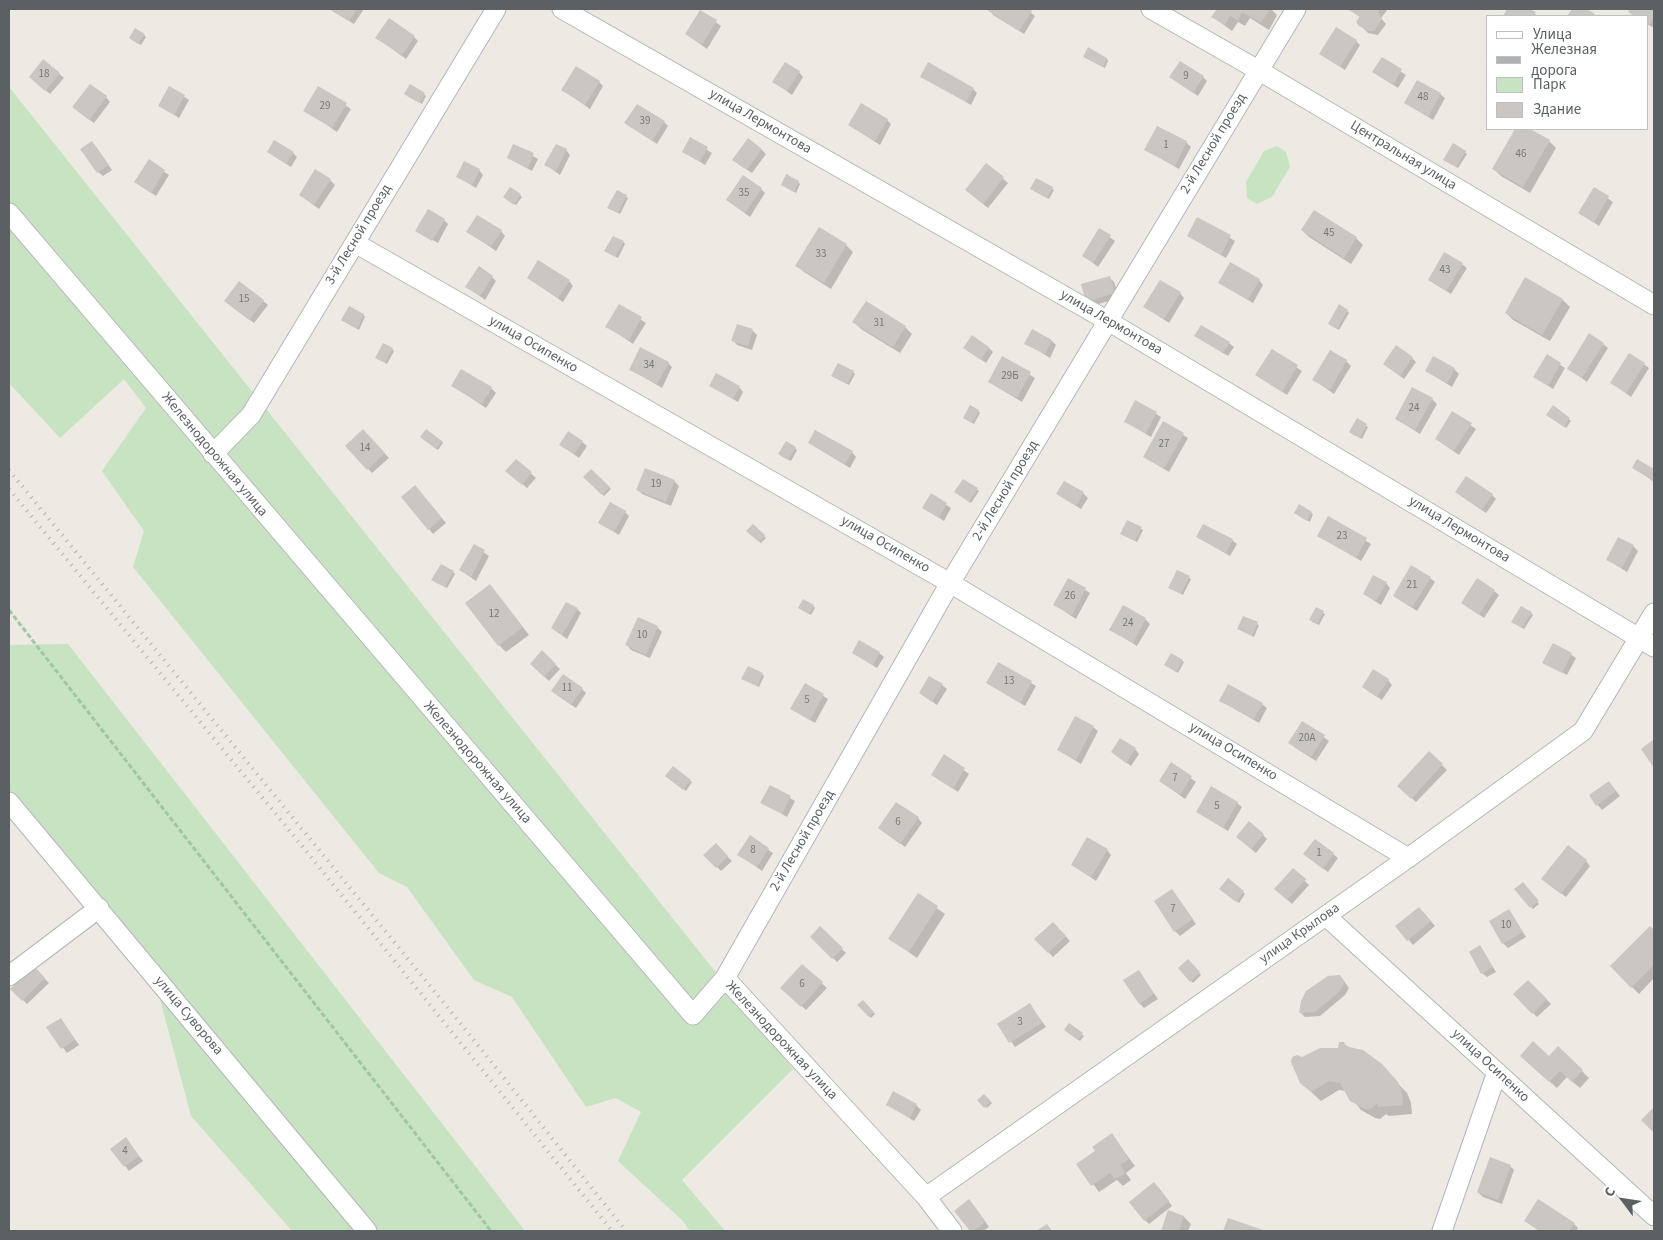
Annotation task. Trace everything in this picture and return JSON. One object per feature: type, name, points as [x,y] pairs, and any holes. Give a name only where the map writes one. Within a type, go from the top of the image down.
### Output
[{"type":"street","name":"3-й Лесной проезд","points":[[213,454],[252,415],[496,9]]},
{"type":"street","name":"улица Лермонтова","points":[[562,9],[1108,321],[1647,642]]},
{"type":"street","name":"Центральная улица","points":[[1151,9],[1258,70],[1654,305]]},
{"type":"street","name":"2-й Лесной проезд","points":[[725,978],[950,583],[1296,9]]},
{"type":"street","name":"Железнодорожная улица","points":[[9,213],[693,1015],[725,978],[926,1197],[952,1231]]},
{"type":"street","name":"улица Осипенко","points":[[355,243],[950,583],[1408,858]]},
{"type":"street","name":"улица Крылова","points":[[926,1197],[1408,858],[1583,731],[1647,642],[1654,613]]},
{"type":"street","name":"улица Суворова","points":[[9,802],[367,1231]]},
{"type":"street","points":[[9,976],[99,908]]},
{"type":"street","name":"улица Осипенко","points":[[1326,916],[1654,1216]]},
{"type":"street","points":[[1442,1231],[1497,1072]]},
{"type":"path","points":[[9,610],[491,1231]]},
{"type":"green space","points":[[9,87],[793,1069],[682,1180],[725,1231],[690,1231],[683,1221],[618,1161],[641,1112],[616,1098],[586,1107],[512,997],[474,980],[407,887],[379,873],[133,567],[144,531],[102,471],[146,408],[124,379],[60,438],[9,383]]},
{"type":"green space","points":[[1277,146],[1286,152],[1290,167],[1272,197],[1257,204],[1247,198],[1246,182],[1264,151]]},
{"type":"green space","points":[[68,644],[525,1231],[292,1231],[191,1116],[156,984],[9,800],[9,645]]},
{"type":"building","points":[[330,9],[357,9],[349,21]]},
{"type":"building","points":[[988,9],[1028,9],[1032,11],[1019,31]]},
{"type":"building","points":[[1217,9],[1270,9],[1261,23],[1242,12],[1238,20],[1230,16],[1225,25],[1211,17]]},
{"type":"building","points":[[1347,9],[1380,9],[1378,12],[1382,19],[1374,31],[1368,31],[1356,22],[1360,16]]},
{"type":"building","points":[[1507,9],[1530,9],[1536,12],[1534,15],[1504,15]]},
{"type":"building","points":[[1572,9],[1587,9],[1595,14],[1594,15],[1568,15]]},
{"type":"building","points":[[1630,9],[1652,9],[1654,16],[1650,24],[1648,23],[1648,15],[1633,15],[1628,12]]},
{"type":"building","points":[[700,10],[717,20],[702,45],[685,34]]},
{"type":"building","points":[[389,18],[415,36],[402,55],[375,38]]},
{"type":"building","points":[[1336,27],[1357,40],[1340,67],[1319,54]]},
{"type":"building","points":[[135,28],[145,34],[138,44],[129,38]]},
{"type":"building","points":[[1088,47],[1107,58],[1103,67],[1083,57]]},
{"type":"building","points":[[1382,57],[1402,69],[1393,85],[1372,72]]},
{"type":"building","points":[[43,59],[60,73],[45,91],[29,77]]},
{"type":"building","points":[[1180,61],[1204,76],[1193,93],[1169,77]]},
{"type":"building","points":[[785,62],[800,71],[787,91],[772,82]]},
{"type":"building","points":[[928,62],[974,88],[966,102],[920,77]]},
{"type":"building","points":[[576,66],[600,81],[585,105],[561,90]]},
{"type":"building","points":[[1417,80],[1441,93],[1428,117],[1404,103]]},
{"type":"building","points":[[90,84],[107,96],[89,120],[72,107]]},
{"type":"building","points":[[410,84],[425,93],[420,103],[404,94]]},
{"type":"building","points":[[169,86],[185,95],[174,115],[158,106]]},
{"type":"building","points":[[318,86],[347,103],[332,128],[303,111]]},
{"type":"building","points":[[861,103],[888,119],[875,141],[848,125]]},
{"type":"building","points":[[637,104],[665,121],[652,141],[624,123]]},
{"type":"building","points":[[1157,126],[1187,141],[1175,166],[1144,150]]},
{"type":"building","points":[[1514,130],[1532,130],[1550,140],[1523,187],[1492,169]]},
{"type":"building","points":[[690,137],[708,147],[700,162],[682,152]]},
{"type":"building","points":[[748,138],[762,149],[747,170],[732,160]]},
{"type":"building","points":[[274,140],[294,152],[286,164],[267,152]]},
{"type":"building","points":[[92,141],[109,165],[97,173],[80,149]]},
{"type":"building","points":[[1453,143],[1466,151],[1456,167],[1443,160]]},
{"type":"building","points":[[513,144],[534,153],[528,168],[507,158]]},
{"type":"building","points":[[556,144],[567,149],[556,171],[544,165]]},
{"type":"building","points":[[149,159],[165,170],[151,193],[134,182]]},
{"type":"building","points":[[464,161],[480,169],[472,185],[456,177]]},
{"type":"building","points":[[986,163],[1004,177],[983,204],[965,190]]},
{"type":"building","points":[[315,169],[331,179],[314,205],[299,195]]},
{"type":"building","points":[[786,174],[799,181],[794,192],[781,185]]},
{"type":"building","points":[[743,175],[762,188],[745,213],[726,200]]},
{"type":"building","points":[[1036,178],[1053,187],[1047,198],[1030,189]]},
{"type":"building","points":[[510,187],[521,194],[514,205],[503,197]]},
{"type":"building","points":[[1594,187],[1609,196],[1594,223],[1578,213]]},
{"type":"building","points":[[617,190],[627,195],[618,213],[607,208]]},
{"type":"building","points":[[428,209],[445,219],[432,241],[415,231]]},
{"type":"building","points":[[1314,210],[1357,237],[1344,258],[1301,230]]},
{"type":"building","points":[[477,215],[502,230],[491,247],[466,232]]},
{"type":"building","points":[[1197,217],[1231,235],[1221,255],[1187,236]]},
{"type":"building","points":[[819,227],[847,244],[824,283],[795,266]]},
{"type":"building","points":[[1099,228],[1111,235],[1093,263],[1082,256]]},
{"type":"building","points":[[613,236],[624,241],[615,257],[604,251]]},
{"type":"building","points":[[1444,252],[1463,263],[1446,291],[1428,280]]},
{"type":"building","points":[[538,260],[570,280],[558,298],[527,278]]},
{"type":"building","points":[[1230,262],[1260,279],[1248,300],[1218,283]]},
{"type":"building","points":[[479,266],[493,276],[480,296],[465,287]]},
{"type":"building","points":[[1110,276],[1115,293],[1086,302],[1081,284]]},
{"type":"building","points":[[1525,277],[1563,299],[1542,335],[1505,313]]},
{"type":"building","points":[[1160,280],[1181,292],[1164,319],[1143,307]]},
{"type":"building","points":[[239,281],[264,300],[249,320],[224,301]]},
{"type":"building","points":[[866,301],[906,326],[893,347],[852,322]]},
{"type":"building","points":[[619,304],[642,317],[629,340],[605,327]]},
{"type":"building","points":[[1339,304],[1348,310],[1337,329],[1328,324]]},
{"type":"building","points":[[349,306],[364,314],[357,329],[341,320]]},
{"type":"building","points":[[737,324],[753,329],[748,346],[731,341]]},
{"type":"building","points":[[1201,325],[1230,342],[1223,353],[1194,336]]},
{"type":"building","points":[[1032,329],[1052,340],[1045,354],[1024,344]]},
{"type":"building","points":[[1589,333],[1604,343],[1582,378],[1567,369]]},
{"type":"building","points":[[972,335],[989,347],[981,360],[963,348]]},
{"type":"building","points":[[383,343],[393,348],[385,363],[375,358]]},
{"type":"building","points":[[1396,345],[1413,357],[1400,376],[1383,364]]},
{"type":"building","points":[[640,347],[669,362],[657,384],[629,370]]},
{"type":"building","points":[[1272,349],[1298,365],[1282,392],[1255,375]]},
{"type":"building","points":[[1330,350],[1347,360],[1330,390],[1312,380]]},
{"type":"building","points":[[1629,353],[1645,363],[1626,393],[1610,383]]},
{"type":"building","points":[[1547,354],[1561,363],[1548,386],[1533,377]]},
{"type":"building","points":[[1002,356],[1031,372],[1017,398],[988,382]]},
{"type":"building","points":[[1433,356],[1455,368],[1447,383],[1425,371]]},
{"type":"building","points":[[838,363],[854,371],[847,384],[831,376]]},
{"type":"building","points":[[461,369],[492,387],[482,404],[451,386]]},
{"type":"building","points":[[716,373],[740,386],[733,399],[709,386]]},
{"type":"building","points":[[1412,387],[1433,398],[1415,430],[1395,419]]},
{"type":"building","points":[[1135,400],[1157,412],[1146,433],[1124,422]]},
{"type":"building","points":[[970,405],[979,410],[972,423],[963,418]]},
{"type":"building","points":[[1553,405],[1570,418],[1564,427],[1546,415]]},
{"type":"building","points":[[1452,411],[1472,423],[1454,451],[1435,439]]},
{"type":"building","points":[[1357,418],[1367,424],[1360,438],[1349,432]]},
{"type":"building","points":[[1163,421],[1184,433],[1164,469],[1143,457]]},
{"type":"building","points":[[363,429],[385,453],[367,470],[345,446]]},
{"type":"building","points":[[426,429],[442,441],[436,449],[420,437]]},
{"type":"building","points":[[815,430],[853,451],[845,464],[808,443]]},
{"type":"building","points":[[568,431],[583,441],[574,454],[559,445]]},
{"type":"building","points":[[786,441],[796,447],[788,460],[778,454]]},
{"type":"building","points":[[516,459],[532,472],[522,485],[505,471]]},
{"type":"building","points":[[1637,459],[1654,469],[1654,481],[1632,468]]},
{"type":"building","points":[[645,468],[675,480],[666,502],[636,490]]},
{"type":"building","points":[[591,469],[610,487],[602,495],[583,477]]},
{"type":"building","points":[[1466,476],[1493,494],[1482,510],[1455,492]]},
{"type":"building","points":[[963,479],[978,488],[969,502],[954,492]]},
{"type":"building","points":[[1064,481],[1084,492],[1076,506],[1056,494]]},
{"type":"building","points":[[415,485],[442,518],[428,530],[401,497]]},
{"type":"building","points":[[931,493],[947,503],[939,518],[922,508]]},
{"type":"building","points":[[610,502],[626,511],[614,532],[598,523]]},
{"type":"building","points":[[1299,504],[1312,512],[1307,521],[1294,513]]},
{"type":"building","points":[[1328,516],[1367,538],[1356,558],[1317,536]]},
{"type":"building","points":[[1127,520],[1142,527],[1135,541],[1120,534]]},
{"type":"building","points":[[753,524],[765,535],[759,542],[746,531]]},
{"type":"building","points":[[1203,524],[1233,539],[1226,553],[1196,537]]},
{"type":"building","points":[[1618,537],[1634,545],[1622,568],[1606,560]]},
{"type":"building","points":[[474,544],[485,550],[471,577],[459,570]]},
{"type":"building","points":[[441,564],[454,571],[445,587],[431,580]]},
{"type":"building","points":[[1411,565],[1431,577],[1412,608],[1393,596]]},
{"type":"building","points":[[1177,570],[1190,576],[1181,594],[1168,588]]},
{"type":"building","points":[[1373,575],[1387,582],[1376,601],[1363,594]]},
{"type":"building","points":[[1068,578],[1086,588],[1072,615],[1053,605]]},
{"type":"building","points":[[1477,578],[1495,590],[1479,615],[1461,603]]},
{"type":"building","points":[[490,584],[523,627],[498,646],[465,603]]},
{"type":"building","points":[[803,599],[814,605],[809,614],[798,608]]},
{"type":"building","points":[[566,602],[578,608],[562,635],[551,628]]},
{"type":"building","points":[[1123,605],[1146,618],[1133,643],[1109,630]]},
{"type":"building","points":[[1521,606],[1532,612],[1522,628],[1511,622]]},
{"type":"building","points":[[1316,607],[1324,611],[1317,624],[1309,620]]},
{"type":"building","points":[[1243,616],[1258,622],[1252,636],[1237,629]]},
{"type":"building","points":[[638,617],[658,626],[646,655],[625,645]]},
{"type":"building","points":[[859,640],[880,652],[873,665],[852,653]]},
{"type":"building","points":[[1553,643],[1572,653],[1562,673],[1542,663]]},
{"type":"building","points":[[542,650],[556,664],[544,677],[530,664]]},
{"type":"building","points":[[1171,653],[1183,660],[1176,672],[1164,665]]},
{"type":"building","points":[[998,662],[1032,681],[1020,703],[986,683]]},
{"type":"building","points":[[748,666],[763,673],[757,686],[741,679]]},
{"type":"building","points":[[1373,669],[1389,679],[1377,697],[1362,687]]},
{"type":"building","points":[[563,674],[583,688],[571,705],[551,691]]},
{"type":"building","points":[[929,676],[943,684],[932,702],[919,693]]},
{"type":"building","points":[[805,683],[824,694],[810,720],[790,709]]},
{"type":"building","points":[[1228,684],[1263,703],[1254,719],[1219,701]]},
{"type":"building","points":[[1075,716],[1094,726],[1076,760],[1057,750]]},
{"type":"building","points":[[1302,721],[1325,735],[1311,757],[1288,743]]},
{"type":"building","points":[[1120,738],[1136,748],[1126,763],[1111,752]]},
{"type":"building","points":[[1654,739],[1654,768],[1641,749]]},
{"type":"building","points":[[1429,751],[1443,764],[1411,799],[1397,786]]},
{"type":"building","points":[[944,754],[965,768],[953,789],[931,775]]},
{"type":"building","points":[[1171,762],[1192,776],[1180,795],[1159,781]]},
{"type":"building","points":[[673,766],[691,780],[683,790],[665,776]]},
{"type":"building","points":[[1609,781],[1616,791],[1596,806],[1589,795]]},
{"type":"building","points":[[770,785],[791,796],[782,814],[760,803]]},
{"type":"building","points":[[1211,786],[1238,802],[1223,828],[1196,812]]},
{"type":"building","points":[[896,802],[919,817],[900,844],[878,828]]},
{"type":"building","points":[[1249,821],[1264,834],[1251,849],[1236,837]]},
{"type":"building","points":[[750,835],[769,848],[757,867],[737,855]]},
{"type":"building","points":[[1087,837],[1108,849],[1091,877],[1071,865]]},
{"type":"building","points":[[1315,839],[1334,853],[1323,869],[1303,854]]},
{"type":"building","points":[[716,843],[728,856],[716,868],[703,855]]},
{"type":"building","points":[[1568,845],[1587,860],[1561,894],[1541,879]]},
{"type":"building","points":[[1293,868],[1306,879],[1287,900],[1274,889]]},
{"type":"building","points":[[1228,878],[1244,891],[1236,902],[1219,889]]},
{"type":"building","points":[[1523,882],[1539,901],[1530,908],[1514,889]]},
{"type":"building","points":[[1172,889],[1193,919],[1174,932],[1154,901]]},
{"type":"building","points":[[918,893],[938,906],[909,952],[888,939]]},
{"type":"building","points":[[1419,907],[1431,921],[1407,941],[1395,926]]},
{"type":"building","points":[[1509,909],[1523,932],[1502,944],[1489,921]]},
{"type":"building","points":[[1053,922],[1066,936],[1048,953],[1034,939]]},
{"type":"building","points":[[820,926],[843,948],[832,959],[810,937]]},
{"type":"building","points":[[1650,926],[1654,930],[1654,965],[1631,988],[1610,966]]},
{"type":"building","points":[[1480,945],[1493,967],[1481,974],[1469,952]]},
{"type":"building","points":[[1188,959],[1200,972],[1190,982],[1178,968]]},
{"type":"building","points":[[802,964],[823,982],[801,1007],[780,988]]},
{"type":"building","points":[[34,966],[45,978],[22,1001],[10,989]]},
{"type":"building","points":[[1139,970],[1154,994],[1139,1004],[1123,980]]},
{"type":"building","points":[[1340,975],[1345,982],[1340,991],[1315,1012],[1299,1013],[1301,1001],[1306,991],[1328,976]]},
{"type":"building","points":[[1528,980],[1547,999],[1532,1014],[1513,994]]},
{"type":"building","points":[[863,1000],[874,1012],[869,1017],[857,1005]]},
{"type":"building","points":[[1030,1003],[1042,1023],[1009,1043],[997,1024]]},
{"type":"building","points":[[61,1018],[75,1040],[61,1049],[46,1027]]},
{"type":"building","points":[[1069,1023],[1083,1033],[1078,1040],[1064,1030]]},
{"type":"building","points":[[1533,1041],[1549,1056],[1558,1046],[1583,1070],[1572,1082],[1560,1071],[1549,1082],[1520,1056]]},
{"type":"building","points":[[1339,1042],[1344,1042],[1345,1046],[1363,1050],[1382,1064],[1398,1082],[1402,1092],[1403,1105],[1378,1107],[1378,1103],[1370,1109],[1365,1109],[1350,1101],[1340,1083],[1329,1081],[1311,1092],[1300,1083],[1291,1062],[1292,1057],[1297,1055],[1302,1057],[1320,1048],[1338,1048]]},
{"type":"building","points":[[893,1091],[917,1104],[910,1118],[886,1105]]},
{"type":"building","points":[[984,1094],[991,1101],[984,1108],[977,1100]]},
{"type":"building","points":[[1654,1107],[1654,1133],[1641,1120]]},
{"type":"building","points":[[1112,1133],[1129,1159],[1120,1165],[1125,1173],[1115,1179],[1110,1173],[1091,1186],[1076,1164],[1095,1151],[1092,1147]]},
{"type":"building","points":[[126,1137],[139,1156],[124,1167],[110,1149]]},
{"type":"building","points":[[1490,1157],[1511,1165],[1498,1200],[1477,1192]]},
{"type":"building","points":[[1154,1182],[1169,1201],[1144,1221],[1129,1202]]},
{"type":"building","points":[[969,1199],[986,1222],[973,1231],[970,1231],[954,1211]]},
{"type":"building","points":[[1538,1199],[1575,1223],[1569,1231],[1540,1231],[1524,1221]]},
{"type":"building","points":[[1168,1210],[1184,1216],[1179,1231],[1161,1231]]},
{"type":"building","points":[[1228,1218],[1266,1231],[1223,1231]]},
{"type":"building","points":[[1047,1224],[1052,1231],[1036,1231]]},
{"type":"railway","points":[[9,470],[457,1019],[626,1231]]},
{"type":"railway","points":[[9,489],[298,841],[612,1231]]}]
